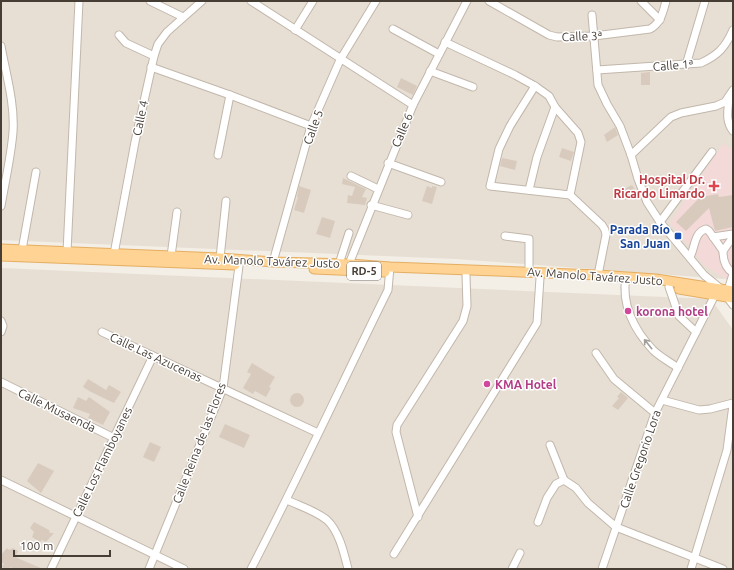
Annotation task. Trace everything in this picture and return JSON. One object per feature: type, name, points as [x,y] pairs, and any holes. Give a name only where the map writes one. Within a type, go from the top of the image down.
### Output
[{"type":"main road","name":"Av. Manolo Tavárez Justo","points":[[1,249],[220,258],[273,262],[348,264],[390,270],[466,275],[540,278],[656,279],[725,293]]},
{"type":"main road","name":"Av. Manolo Tavárez Justo","points":[[1,256],[239,266],[598,274],[669,287],[725,293]]},
{"type":"street","points":[[150,1],[183,17]]},
{"type":"street","name":"Calle 4","points":[[114,254],[135,142],[151,67],[158,44],[167,32],[202,1]]},
{"type":"street","points":[[251,1],[340,60],[412,105]]},
{"type":"street","points":[[295,30],[313,1]]},
{"type":"street","name":"Calle 5","points":[[273,262],[311,126],[340,60],[376,1]]},
{"type":"street","name":"Calle 6","points":[[348,264],[412,105],[467,1]]},
{"type":"street","name":"Calle 3ª","points":[[489,1],[553,37],[594,36],[650,29],[656,26],[660,20]]},
{"type":"street","points":[[641,1],[660,20],[666,1]]},
{"type":"street","points":[[686,65],[705,1]]},
{"type":"street","points":[[67,252],[78,2]]},
{"type":"street","points":[[592,15],[598,85],[620,126],[647,202],[660,222],[708,279],[725,293],[733,305]]},
{"type":"street","points":[[393,29],[439,54]]},
{"type":"street","name":"Calle 1ª","points":[[597,70],[701,63],[712,58],[721,51],[728,42],[733,30]]},
{"type":"street","points":[[119,35],[126,43],[154,56]]},
{"type":"street","points":[[445,42],[515,75],[549,96],[555,107],[580,137],[581,142],[570,195]]},
{"type":"street","points":[[1,46],[4,74],[13,115],[13,132],[1,206]]},
{"type":"street","points":[[151,67],[311,126]]},
{"type":"street","points":[[430,71],[473,88]]},
{"type":"street","points":[[535,86],[510,126],[498,150],[490,186],[570,195],[602,225],[605,230],[606,235],[598,274]]},
{"type":"street","points":[[631,155],[671,117],[681,113],[716,106],[725,102],[733,90]]},
{"type":"street","points":[[218,154],[230,95]]},
{"type":"street","points":[[729,98],[727,121],[733,131]]},
{"type":"street","points":[[530,190],[537,157],[555,107]]},
{"type":"street","points":[[660,222],[712,152]]},
{"type":"street","points":[[388,163],[442,182]]},
{"type":"street","points":[[22,250],[36,172]]},
{"type":"street","points":[[351,176],[378,189]]},
{"type":"street","points":[[220,258],[226,201]]},
{"type":"street","points":[[371,205],[408,215]]},
{"type":"street","points":[[171,256],[177,212]]},
{"type":"street","points":[[690,257],[696,238],[700,232],[706,229],[723,251],[725,263],[733,274]]},
{"type":"street","points":[[339,264],[349,233]]},
{"type":"street","points":[[713,237],[733,234]]},
{"type":"street","points":[[505,236],[529,239],[529,272]]},
{"type":"street","points":[[723,251],[733,237]]},
{"type":"street","name":"Calle Reina de las Flores","points":[[149,569],[156,555],[222,388],[239,266]]},
{"type":"street","points":[[251,569],[287,500],[388,290],[390,270]]},
{"type":"street","name":"Calle Gregorio Lora","points":[[602,569],[655,413],[696,332],[725,293],[733,274]]},
{"type":"street","points":[[418,517],[396,432],[397,425],[463,320],[467,306],[466,275]]},
{"type":"street","points":[[394,554],[537,323],[540,278]]},
{"type":"street","points":[[625,279],[624,292],[628,313],[639,332],[653,350],[678,368]]},
{"type":"street","points":[[669,287],[679,316],[696,332]]},
{"type":"street","points":[[1,322],[3,326],[1,332]]},
{"type":"street","name":"Calle Las Azucenas","points":[[102,332],[318,433]]},
{"type":"street","points":[[596,353],[614,379],[655,413]]},
{"type":"street","name":"Calle Los Flamboyanes","points":[[51,569],[153,356]]},
{"type":"street","name":"Calle Musaenda","points":[[1,382],[114,438]]},
{"type":"street","points":[[662,400],[699,410],[733,404],[730,451],[691,569]]},
{"type":"street","points":[[550,445],[564,480],[576,488],[588,503],[616,526],[723,569]]},
{"type":"street","points":[[1,480],[184,569]]},
{"type":"street","points":[[538,522],[547,498],[556,484],[564,480]]},
{"type":"street","points":[[287,500],[315,512],[334,528],[348,569]]},
{"type":"street","points":[[512,569],[520,553]]},
{"type":"shaded area","points":[[1,1],[733,1],[733,281],[725,279],[456,259],[1,240]]},
{"type":"shaded area","name":"Hospital Dr. Ricardo Limardo","points":[[723,144],[733,149],[733,281],[721,276],[704,265],[670,223]]},
{"type":"shaded area","points":[[1,268],[711,299],[733,330],[733,569],[1,569]]},
{"type":"building","points":[[650,72],[650,85],[641,85],[641,73]]},
{"type":"building","points":[[401,78],[417,86],[413,95],[397,87]]},
{"type":"building","points":[[615,127],[618,135],[607,142],[604,135]]},
{"type":"building","points":[[562,148],[574,152],[571,161],[559,157]]},
{"type":"building","points":[[502,158],[517,161],[515,170],[500,166]]},
{"type":"building","points":[[343,178],[366,189],[362,197],[367,198],[365,205],[347,203],[348,195],[352,196],[355,187],[342,184]]},
{"type":"building","points":[[632,185],[637,193],[625,200],[620,191]]},
{"type":"building","points":[[299,186],[311,190],[304,213],[294,210],[298,197]]},
{"type":"building","points":[[427,186],[432,188],[432,186],[437,187],[432,204],[422,201]]},
{"type":"building","points":[[718,194],[719,197],[733,195],[733,227],[715,231],[709,208],[686,231],[676,222],[700,197]]},
{"type":"building","points":[[322,217],[335,221],[330,238],[316,234]]},
{"type":"building","points":[[252,363],[275,377],[269,387],[271,388],[266,397],[255,391],[253,394],[243,388],[251,374],[247,372]]},
{"type":"building","points":[[88,379],[106,390],[109,385],[121,392],[114,403],[83,387]]},
{"type":"building","points":[[621,392],[628,398],[618,410],[612,406],[619,398],[617,397]]},
{"type":"building","points":[[294,393],[300,393],[304,397],[304,403],[300,407],[294,407],[290,403],[290,397]]},
{"type":"building","points":[[78,397],[86,401],[89,397],[110,412],[103,425],[88,418],[90,414],[73,408]]},
{"type":"building","points":[[225,424],[250,435],[244,448],[219,437]]},
{"type":"building","points":[[150,442],[161,447],[154,462],[143,457]]},
{"type":"building","points":[[38,463],[54,471],[41,493],[27,481]]},
{"type":"building","points":[[34,522],[49,530],[50,533],[54,533],[46,542],[42,540],[40,542],[32,537],[34,532],[30,528]]},
{"type":"building","points":[[7,548],[9,550],[13,548],[18,551],[15,557],[43,569],[14,569],[10,567],[9,569],[6,569],[2,567],[4,564],[1,562],[1,555]]},
{"type":"place","name":"Hospital Dr. Ricardo Limardo","points":[[714,186]]},
{"type":"place","name":"Parada Río San Juan","points":[[678,236]]},
{"type":"place","name":"korona hotel","points":[[628,311]]},
{"type":"place","name":"KMA Hotel","points":[[487,384]]}]
